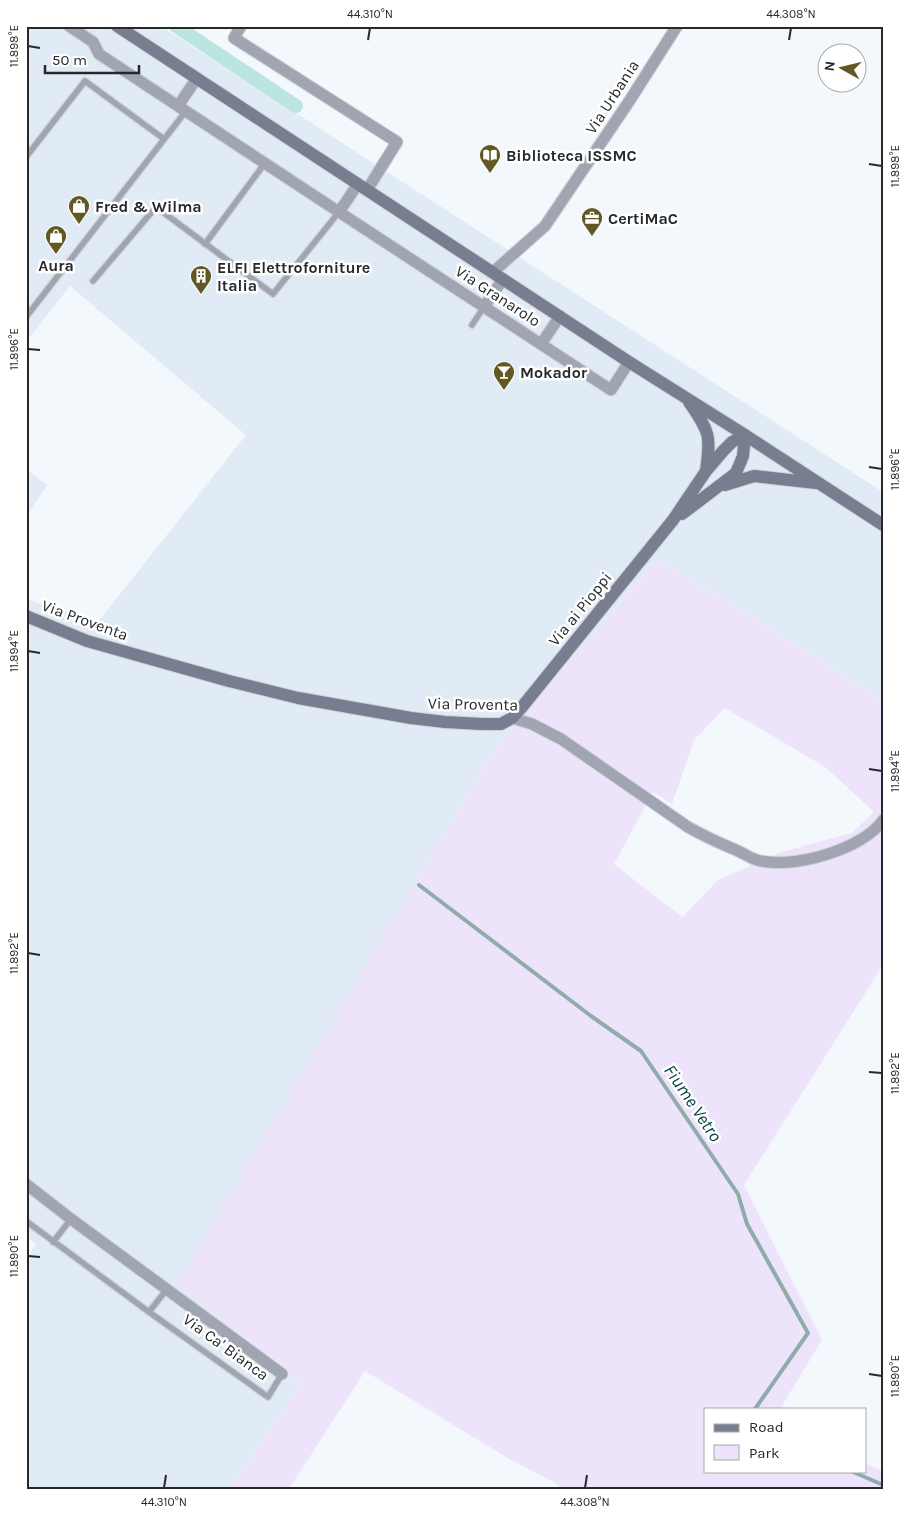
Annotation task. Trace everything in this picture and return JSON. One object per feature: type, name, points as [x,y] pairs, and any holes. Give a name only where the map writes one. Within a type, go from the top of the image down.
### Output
[{"type":"street","name":"Via Granarolo","points":[[69,26],[93,42],[99,54],[611,390],[629,362]]},
{"type":"street","name":"Via Granarolo","points":[[117,26],[629,362],[685,396],[883,525]]},
{"type":"street","points":[[241,26],[234,38],[397,142],[362,187],[339,212]]},
{"type":"street","name":"Via Urbania","points":[[484,307],[498,275],[512,256],[546,226],[636,92],[677,26]]},
{"type":"street","points":[[182,108],[197,78]]},
{"type":"street","points":[[540,344],[560,316]]},
{"type":"street","name":"Via ai Pioppi","points":[[685,396],[708,433],[709,448],[706,472]]},
{"type":"street","name":"Via ai Pioppi","points":[[512,718],[674,520],[706,472],[723,451],[732,442],[745,435],[745,447],[736,473],[674,520]]},
{"type":"street","name":"Via ai Pioppi","points":[[718,487],[754,476],[819,483]]},
{"type":"street","name":"Via Proventa","points":[[26,616],[87,641],[229,681],[298,698],[388,715],[445,722],[501,724],[512,718],[532,724],[561,739],[688,827],[710,840],[757,860],[782,863],[842,850],[869,835],[883,820]]},
{"type":"street","name":"Via Ca' Bianca","points":[[26,1184],[70,1219],[282,1374]]},
{"type":"lane","points":[[26,157],[85,81],[164,139]]},
{"type":"lane","points":[[26,317],[164,139],[182,108]]},
{"type":"lane","points":[[205,244],[265,163]]},
{"type":"lane","points":[[93,281],[156,207],[274,294],[339,212]]},
{"type":"lane","points":[[472,325],[484,307]]},
{"type":"lane","points":[[53,1242],[70,1219]]},
{"type":"lane","name":"Via Ca' Bianca","points":[[26,1221],[268,1397],[282,1374]]},
{"type":"lane","points":[[149,1312],[167,1290]]},
{"type":"shaded area","points":[[26,26],[161,26],[883,492],[883,701],[757,620],[657,560],[499,743],[178,1283],[301,1384],[230,1489],[26,1489],[26,1260],[36,1244],[26,1236],[26,599],[98,622],[246,435],[70,286],[26,342]]},
{"type":"shaded area","points":[[26,469],[47,485],[26,518]]},
{"type":"green space","points":[[657,560],[757,620],[883,701],[883,965],[744,1185],[822,1340],[781,1408],[704,1408],[704,1472],[866,1472],[866,1463],[883,1471],[883,1489],[561,1489],[557,1484],[511,1460],[365,1371],[289,1489],[230,1489],[301,1384],[177,1283],[499,743]],"holes":[[[725,708],[825,767],[874,812],[852,833],[781,852],[718,880],[682,917],[614,864],[653,792],[672,804],[694,740]]]},
{"type":"waterway","points":[[176,26],[296,106]]},
{"type":"waterway","name":"Fiume Vetro","points":[[419,885],[591,1016],[641,1051],[738,1194],[747,1224],[808,1333],[756,1408]]},
{"type":"waterway","name":"Fiume Vetro","points":[[853,1472],[883,1485]]},
{"type":"place","name":"Biblioteca ISSMC","points":[[490,174]]},
{"type":"place","name":"Fred & Wilma","points":[[79,225]]},
{"type":"place","name":"CertiMaC","points":[[592,237]]},
{"type":"place","name":"Aura","points":[[56,255]]},
{"type":"place","name":"ELFI Elettroforniture Italia","points":[[201,295]]},
{"type":"place","name":"Mokador","points":[[504,391]]}]
